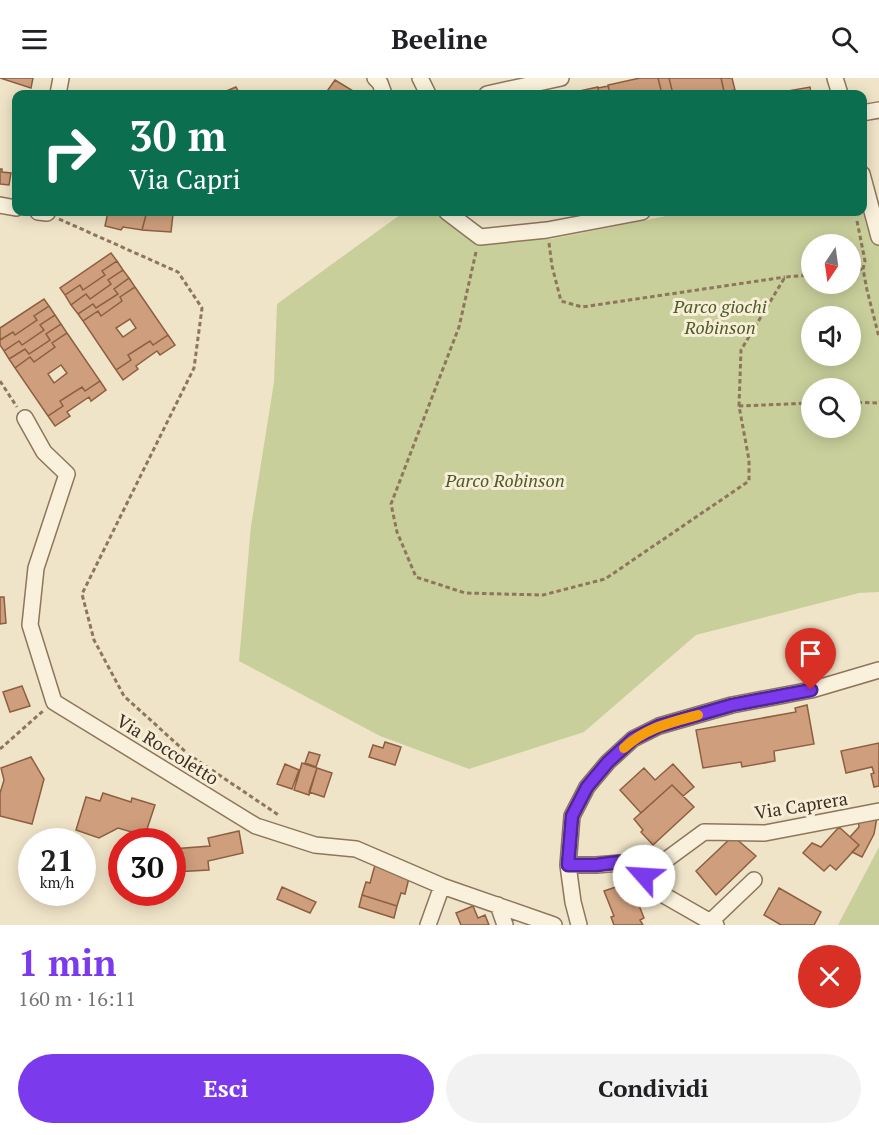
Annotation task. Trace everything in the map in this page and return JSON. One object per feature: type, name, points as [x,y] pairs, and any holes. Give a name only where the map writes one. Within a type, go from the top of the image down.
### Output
[{"type":"street","points":[[506,90],[561,78]]},
{"type":"street","points":[[867,189],[877,218],[879,237]]},
{"type":"street","points":[[452,216],[480,237],[547,230],[621,216]]},
{"type":"street","points":[[25,418],[44,452],[67,474],[36,568],[30,626],[54,702]]},
{"type":"street","points":[[579,925],[568,865],[572,816],[587,787],[608,762],[633,739],[669,723],[732,705],[811,690],[879,670]]},
{"type":"street","name":"Via Roccoletto","points":[[54,702],[256,826],[315,845],[356,849],[442,885],[554,925]]},
{"type":"street","name":"Via Caprera","points":[[644,876],[704,832],[765,833],[879,811]]},
{"type":"street","points":[[568,865],[620,862],[644,876],[660,893],[713,923],[754,880]]},
{"type":"street","points":[[429,924],[442,885]]},
{"type":"street","points":[[498,905],[505,925]]},
{"type":"path","points":[[53,216],[177,272],[202,308],[194,368],[82,594],[94,640],[124,696],[188,754],[285,820]]},
{"type":"path","points":[[856,218],[865,261],[863,269],[879,337]]},
{"type":"path","points":[[547,230],[552,266],[561,301],[582,307],[801,275]]},
{"type":"path","points":[[480,237],[459,327],[391,504],[397,532],[416,577],[465,593],[543,595],[605,579],[749,481],[749,460],[740,406],[741,350],[785,277]]},
{"type":"path","points":[[0,381],[25,418]]},
{"type":"path","points":[[861,402],[879,403]]},
{"type":"path","points":[[740,406],[801,403]]},
{"type":"path","points":[[0,749],[54,702]]},
{"type":"green space","name":"Parco Robinson","points":[[867,190],[879,236],[879,592],[859,593],[696,635],[584,732],[469,769],[380,736],[239,661],[251,526],[274,382],[277,304],[398,216],[452,216],[480,237],[551,239],[666,216],[867,216]]},
{"type":"green space","points":[[879,847],[879,925],[838,925]]},
{"type":"building","points":[[0,78],[33,78],[31,88]]},
{"type":"building","points":[[640,78],[658,78],[661,90],[609,90],[608,85]]},
{"type":"building","points":[[658,78],[669,78],[672,90],[661,90]]},
{"type":"building","points":[[669,78],[721,78],[724,90],[672,90]]},
{"type":"building","points":[[721,78],[732,78],[735,90],[724,90]]},
{"type":"building","points":[[335,80],[351,90],[328,90]]},
{"type":"building","points":[[608,86],[609,90],[598,90],[598,88]]},
{"type":"building","points":[[810,87],[810,90],[793,90]]},
{"type":"building","points":[[0,169],[2,172],[11,173],[9,185],[0,184]]},
{"type":"building","points":[[107,216],[146,216],[142,230],[123,227],[121,230],[105,226]]},
{"type":"building","points":[[146,216],[173,216],[171,232],[142,230]]},
{"type":"building","points":[[111,253],[117,261],[102,271],[105,275],[83,290],[80,285],[65,295],[60,288]]},
{"type":"building","points":[[117,261],[123,270],[108,280],[111,284],[90,299],[86,294],[71,305],[65,295],[80,285],[83,290],[105,275],[102,271]]},
{"type":"building","points":[[123,270],[129,278],[114,289],[118,294],[96,308],[93,304],[78,314],[71,305],[86,294],[90,299],[111,284],[108,280]]},
{"type":"building","points":[[129,278],[135,287],[120,297],[122,301],[101,316],[98,311],[83,321],[78,314],[93,304],[96,308],[118,294],[114,289]]},
{"type":"building","points":[[135,287],[168,335],[153,345],[150,341],[128,355],[131,360],[116,370],[83,321],[98,311],[101,316],[122,301],[120,297]],"holes":[[[130,319],[136,328],[123,337],[116,328]]]},
{"type":"building","points":[[44,299],[49,306],[34,316],[37,320],[15,335],[13,332],[0,340],[0,328]]},
{"type":"building","points":[[49,306],[55,315],[40,325],[44,330],[22,345],[19,341],[4,351],[0,340],[13,332],[15,335],[37,320],[34,316]]},
{"type":"building","points":[[55,315],[61,324],[46,334],[50,340],[29,354],[25,349],[9,359],[4,351],[19,341],[22,345],[44,330],[40,325]]},
{"type":"building","points":[[61,324],[67,333],[52,343],[55,347],[34,362],[30,357],[15,368],[9,359],[25,349],[29,354],[50,340],[46,334]]},
{"type":"building","points":[[67,333],[100,381],[85,391],[82,387],[60,401],[63,406],[48,416],[15,368],[30,357],[34,362],[55,347],[52,343]],"holes":[[[61,365],[67,373],[54,383],[48,374]]]},
{"type":"building","points":[[168,335],[175,345],[160,355],[157,351],[136,366],[138,369],[123,380],[116,370],[131,360],[128,355],[150,341],[153,345]]},
{"type":"building","points":[[100,381],[106,390],[91,401],[89,397],[67,412],[70,416],[55,426],[48,416],[63,406],[60,401],[82,387],[85,391]]},
{"type":"building","points":[[0,597],[4,597],[6,623],[0,624]]},
{"type":"building","points":[[22,686],[30,706],[10,712],[3,692]]},
{"type":"building","points":[[807,705],[814,744],[774,751],[775,761],[742,767],[741,762],[703,768],[696,730],[796,712],[795,708]]},
{"type":"building","points":[[385,742],[401,747],[395,765],[369,757],[373,745],[383,748]]},
{"type":"building","points":[[879,743],[879,786],[874,787],[872,767],[846,773],[841,751]]},
{"type":"building","points":[[309,752],[320,755],[316,767],[305,763]]},
{"type":"building","points":[[31,757],[44,779],[32,824],[0,816],[0,793],[4,780],[1,768]]},
{"type":"building","points":[[302,763],[317,768],[309,795],[294,790]]},
{"type":"building","points":[[285,764],[299,770],[292,789],[277,784]]},
{"type":"building","points":[[673,764],[694,787],[683,796],[672,785],[641,813],[620,790],[644,768],[655,780]]},
{"type":"building","points":[[317,768],[332,773],[324,797],[309,792]]},
{"type":"building","points":[[672,785],[694,807],[653,845],[641,832],[643,830],[634,819]]},
{"type":"building","points":[[103,793],[131,802],[132,798],[155,805],[147,828],[108,828],[108,833],[99,838],[96,837],[96,828],[77,828],[86,797],[100,801]]},
{"type":"building","points":[[877,817],[874,834],[862,857],[852,852],[859,845],[850,837],[859,827],[858,819]]},
{"type":"building","points":[[839,827],[859,845],[836,870],[830,865],[824,871],[803,853],[812,843],[821,847]]},
{"type":"building","points":[[239,831],[243,853],[208,861],[209,870],[186,871],[186,848],[210,846],[208,838]]},
{"type":"building","points":[[733,836],[756,856],[716,895],[696,871]]},
{"type":"building","points":[[375,865],[410,874],[405,894],[401,893],[397,906],[362,895],[366,882],[370,883]]},
{"type":"building","points":[[622,885],[626,896],[634,893],[644,918],[640,920],[643,925],[614,925],[611,917],[614,916],[604,891]]},
{"type":"building","points":[[282,887],[316,902],[310,913],[277,899]]},
{"type":"building","points":[[779,888],[821,912],[814,925],[781,925],[764,915]]},
{"type":"building","points":[[362,895],[397,906],[394,918],[359,907]]},
{"type":"building","points":[[473,906],[478,918],[485,915],[489,925],[461,925],[456,913]]},
{"type":"slow traffic","points":[[624,748],[633,739],[659,726],[698,715]]},
{"type":"route","points":[[644,876],[620,862],[568,865],[572,816],[587,787],[608,762],[633,739],[659,726],[732,705],[811,690]]},
{"type":"park label","name":"Parco giochi Robinson","points":[[720,316]]}]
